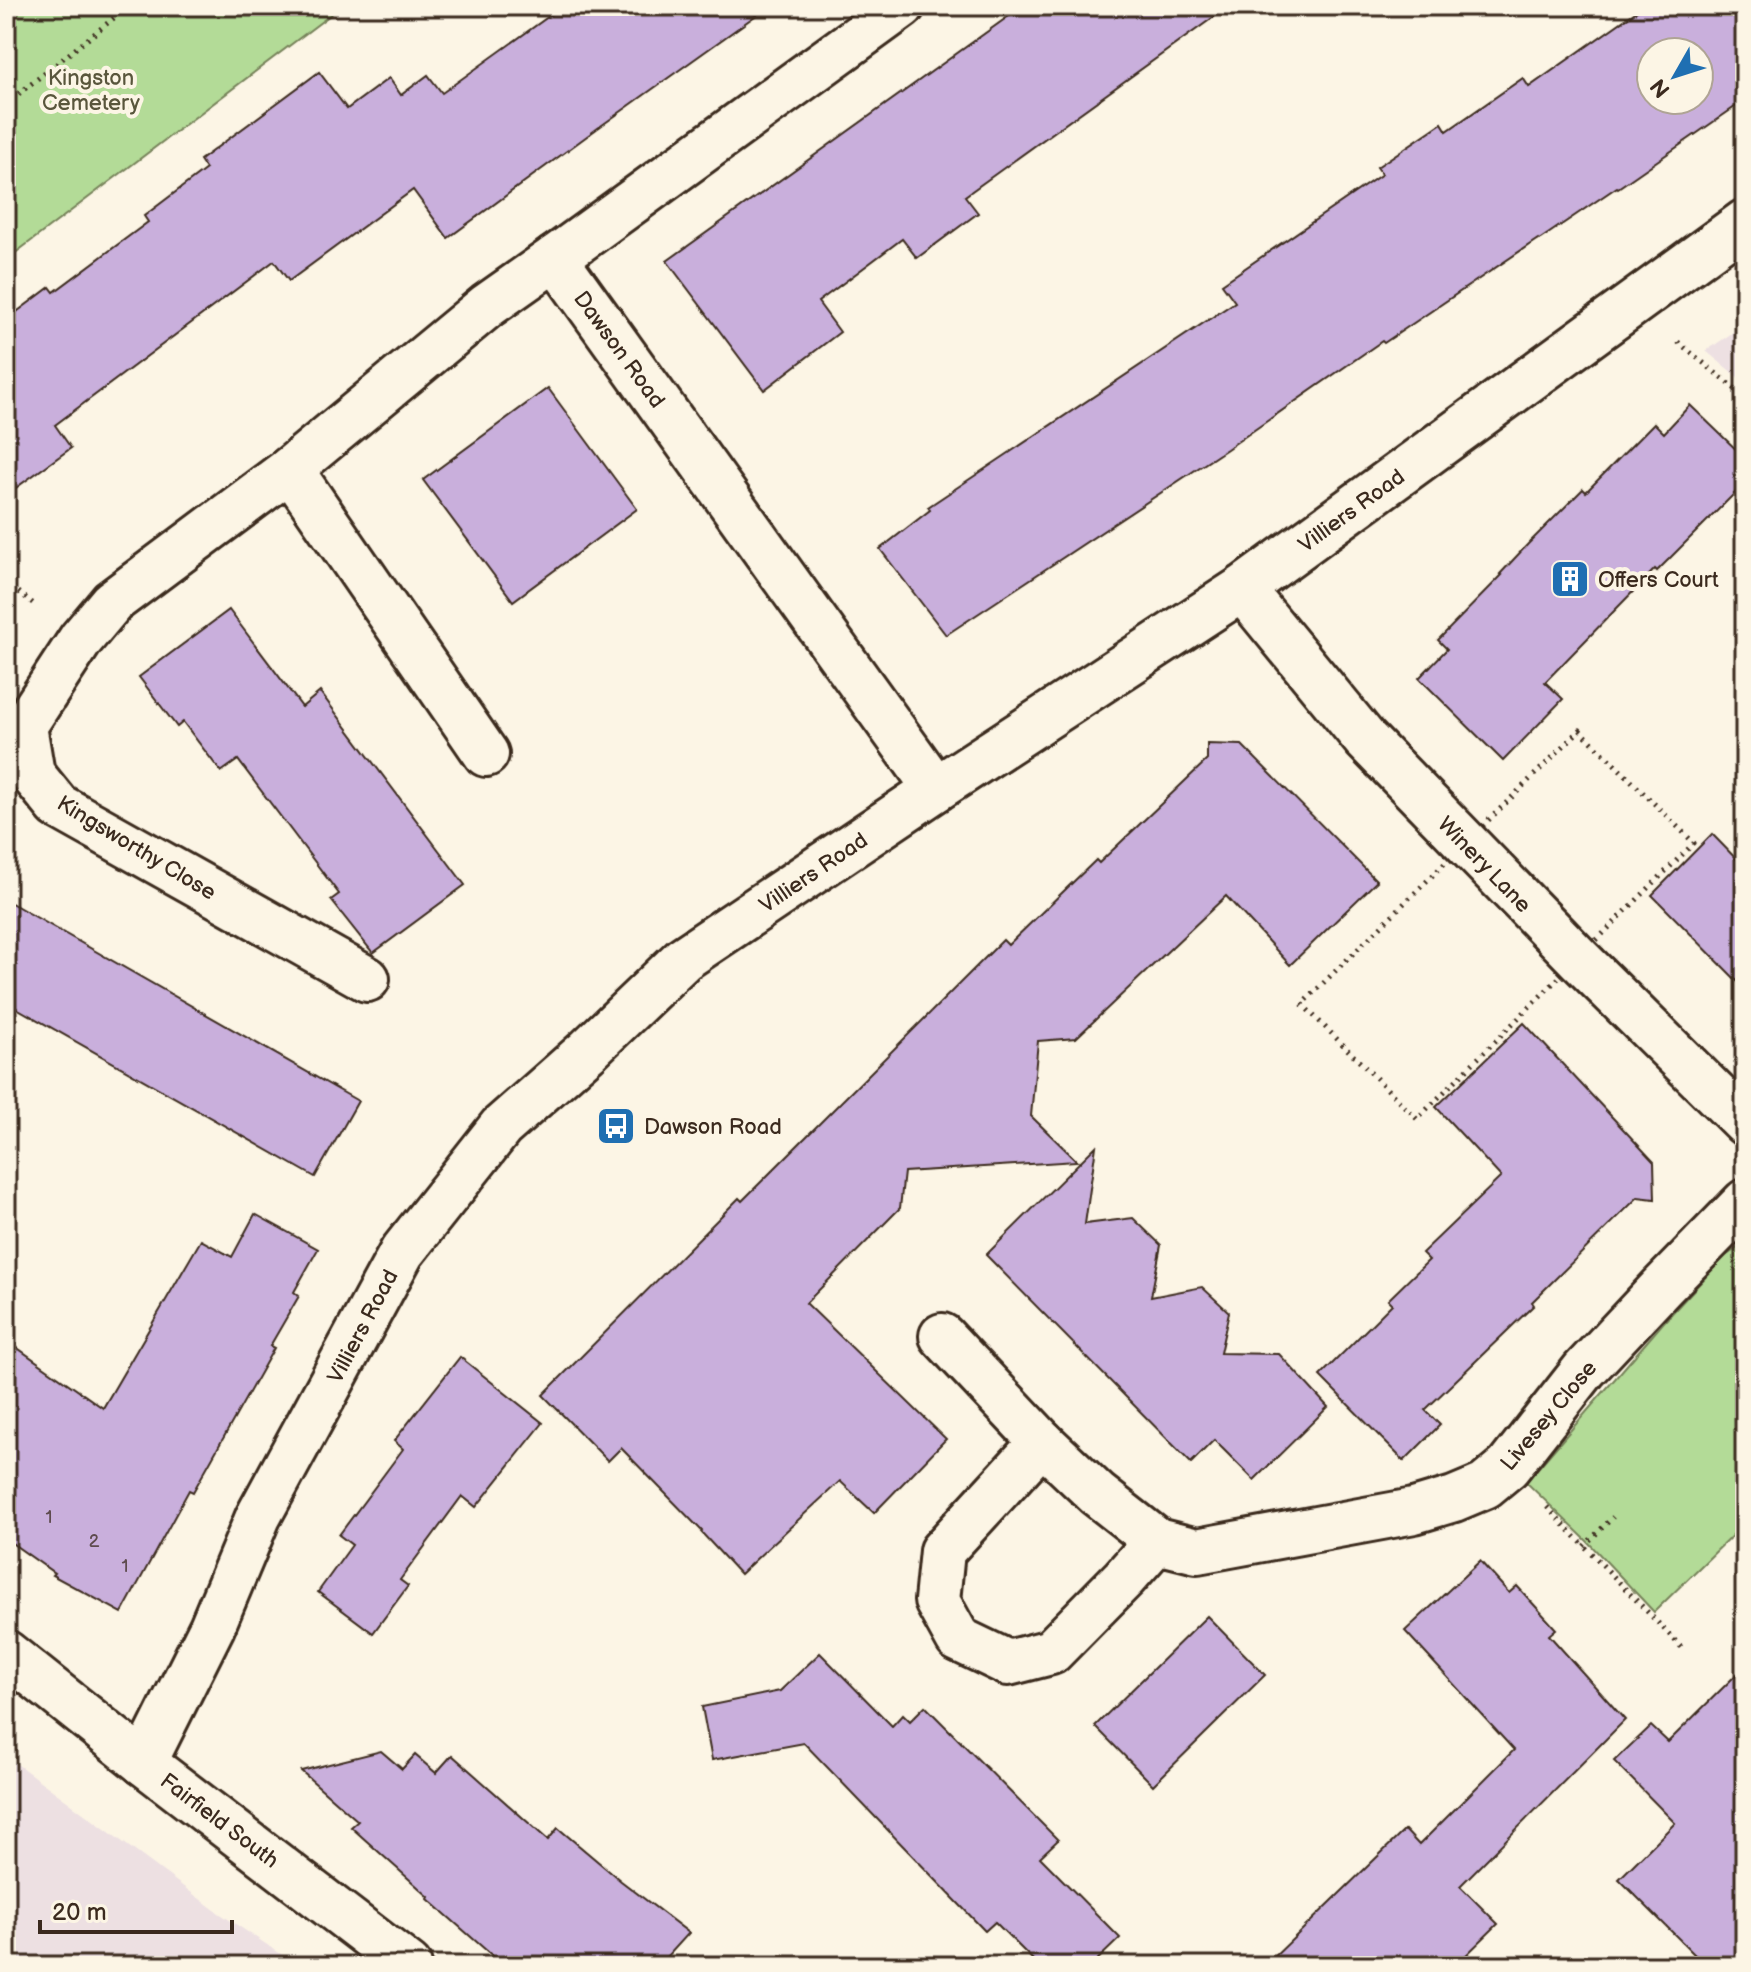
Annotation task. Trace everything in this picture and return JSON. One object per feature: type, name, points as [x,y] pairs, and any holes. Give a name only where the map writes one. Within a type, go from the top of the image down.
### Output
[{"type":"street","points":[[555,258],[902,6]]},
{"type":"street","name":"Villiers Road","points":[[144,1763],[212,1627],[258,1517],[402,1252],[501,1127],[587,1051],[683,959],[1242,589],[1745,222]]},
{"type":"street","name":"Kingsworthy Close","points":[[367,979],[58,806],[32,774],[24,726],[81,639],[112,602],[290,469],[487,306],[555,258]]},
{"type":"street","name":"Dawson Road","points":[[555,258],[936,789]]},
{"type":"street","points":[[290,469],[486,754]]},
{"type":"street","name":"Winery Lane","points":[[1242,589],[1365,739],[1579,959],[1745,1123]]},
{"type":"street","name":"Livesey Close","points":[[942,1336],[1042,1442],[1097,1494],[1157,1541],[1197,1551],[1414,1511],[1485,1486],[1508,1467],[1584,1370],[1745,1202]]},
{"type":"street","points":[[1042,1442],[942,1551],[937,1601],[958,1639],[1008,1663],[1051,1652],[1157,1541]]},
{"type":"street","name":"Fairfield South","points":[[6,1653],[409,1966]]},
{"type":"path","points":[[6,104],[129,6]]},
{"type":"path","points":[[1632,304],[1745,397]]},
{"type":"path","points":[[1302,1004],[1580,730]]},
{"type":"path","points":[[1508,1467],[1685,1651]]},
{"type":"path","points":[[1584,1546],[1613,1517]]},
{"type":"shaded area","points":[[1745,324],[1745,383],[1706,351]]},
{"type":"shaded area","points":[[6,1756],[219,1913],[299,1966],[6,1966]]},
{"type":"green space","name":"Kingston Cemetery","points":[[6,6],[342,6],[6,260]]},
{"type":"green space","points":[[1745,1243],[1745,1523],[1654,1612],[1526,1482],[1663,1323],[1724,1257]]},
{"type":"building","points":[[563,6],[769,6],[448,238],[413,190],[289,281],[274,261],[55,425],[71,448],[6,495],[6,320],[50,287],[54,292],[148,222],[144,216],[206,169],[200,160],[319,72],[347,109],[389,78],[401,95],[428,75],[442,93]]},
{"type":"building","points":[[1023,6],[1229,6],[965,196],[978,213],[917,258],[902,239],[818,302],[840,332],[764,390],[667,261]]},
{"type":"building","points":[[1644,6],[1745,6],[1745,100],[1618,188],[1384,343],[1382,341],[1227,449],[946,635],[880,549],[930,510],[928,507],[1235,302],[1222,284],[1382,174],[1377,167],[1442,123],[1447,131],[1523,78],[1529,87]]},
{"type":"building","points":[[548,388],[637,509],[513,601],[423,480]]},
{"type":"building","name":"Offers Court","points":[[1690,405],[1745,458],[1745,483],[1657,571],[1655,569],[1545,682],[1563,699],[1503,761],[1419,678],[1447,649],[1438,640],[1583,489],[1586,492],[1654,423],[1664,433]]},
{"type":"building","points":[[229,610],[302,707],[320,692],[465,885],[373,953],[331,900],[339,894],[238,760],[221,772],[183,722],[177,727],[139,677]]},
{"type":"building","points":[[1207,744],[1242,745],[1377,881],[1290,965],[1226,896],[1076,1038],[1038,1041],[1031,1116],[1077,1161],[904,1172],[900,1208],[806,1303],[946,1439],[874,1513],[840,1481],[740,1574],[621,1448],[608,1461],[543,1395],[1003,940],[1008,945],[1207,760]]},
{"type":"building","points":[[1712,834],[1745,868],[1745,989],[1652,895]]},
{"type":"building","points":[[6,900],[358,1101],[315,1177],[6,1002]]},
{"type":"building","points":[[1524,1023],[1654,1162],[1655,1199],[1638,1197],[1532,1302],[1534,1305],[1425,1410],[1440,1425],[1404,1461],[1320,1376],[1392,1304],[1388,1300],[1429,1260],[1422,1253],[1501,1177],[1436,1107]]},
{"type":"building","points":[[1096,1146],[1085,1224],[1133,1218],[1161,1245],[1151,1297],[1202,1287],[1229,1312],[1220,1353],[1279,1354],[1328,1407],[1254,1480],[1214,1440],[1191,1463],[986,1255]]},
{"type":"building","points":[[255,1214],[318,1249],[294,1292],[299,1296],[270,1346],[274,1348],[193,1492],[189,1490],[122,1613],[52,1575],[54,1573],[6,1539],[6,1340],[103,1408],[201,1240],[232,1257]]},
{"type":"building","points":[[460,1357],[543,1423],[476,1507],[462,1496],[400,1580],[408,1586],[373,1633],[318,1592],[352,1545],[339,1535],[403,1449],[394,1441]]},
{"type":"building","points":[[1480,1561],[1509,1593],[1517,1586],[1556,1629],[1549,1635],[1625,1720],[1460,1886],[1498,1924],[1455,1966],[1265,1966],[1405,1830],[1419,1845],[1514,1750],[1405,1631]]},
{"type":"building","points":[[1207,1616],[1265,1675],[1153,1785],[1095,1726]]},
{"type":"building","points":[[820,1653],[892,1726],[903,1714],[910,1721],[925,1706],[1058,1840],[1040,1857],[1120,1938],[1091,1966],[1039,1966],[995,1922],[985,1931],[804,1743],[712,1760],[702,1707],[780,1691]]},
{"type":"building","points":[[1745,1666],[1745,1966],[1706,1966],[1619,1879],[1675,1823],[1614,1761],[1651,1726],[1668,1742]]},
{"type":"building","points":[[381,1751],[402,1769],[415,1755],[436,1773],[452,1755],[548,1840],[558,1828],[689,1933],[659,1966],[504,1966],[351,1827],[358,1821],[301,1771]]},
{"type":"place","name":"Offers Court","points":[[1570,579]]},
{"type":"place","name":"Dawson Road","points":[[616,1126]]}]
